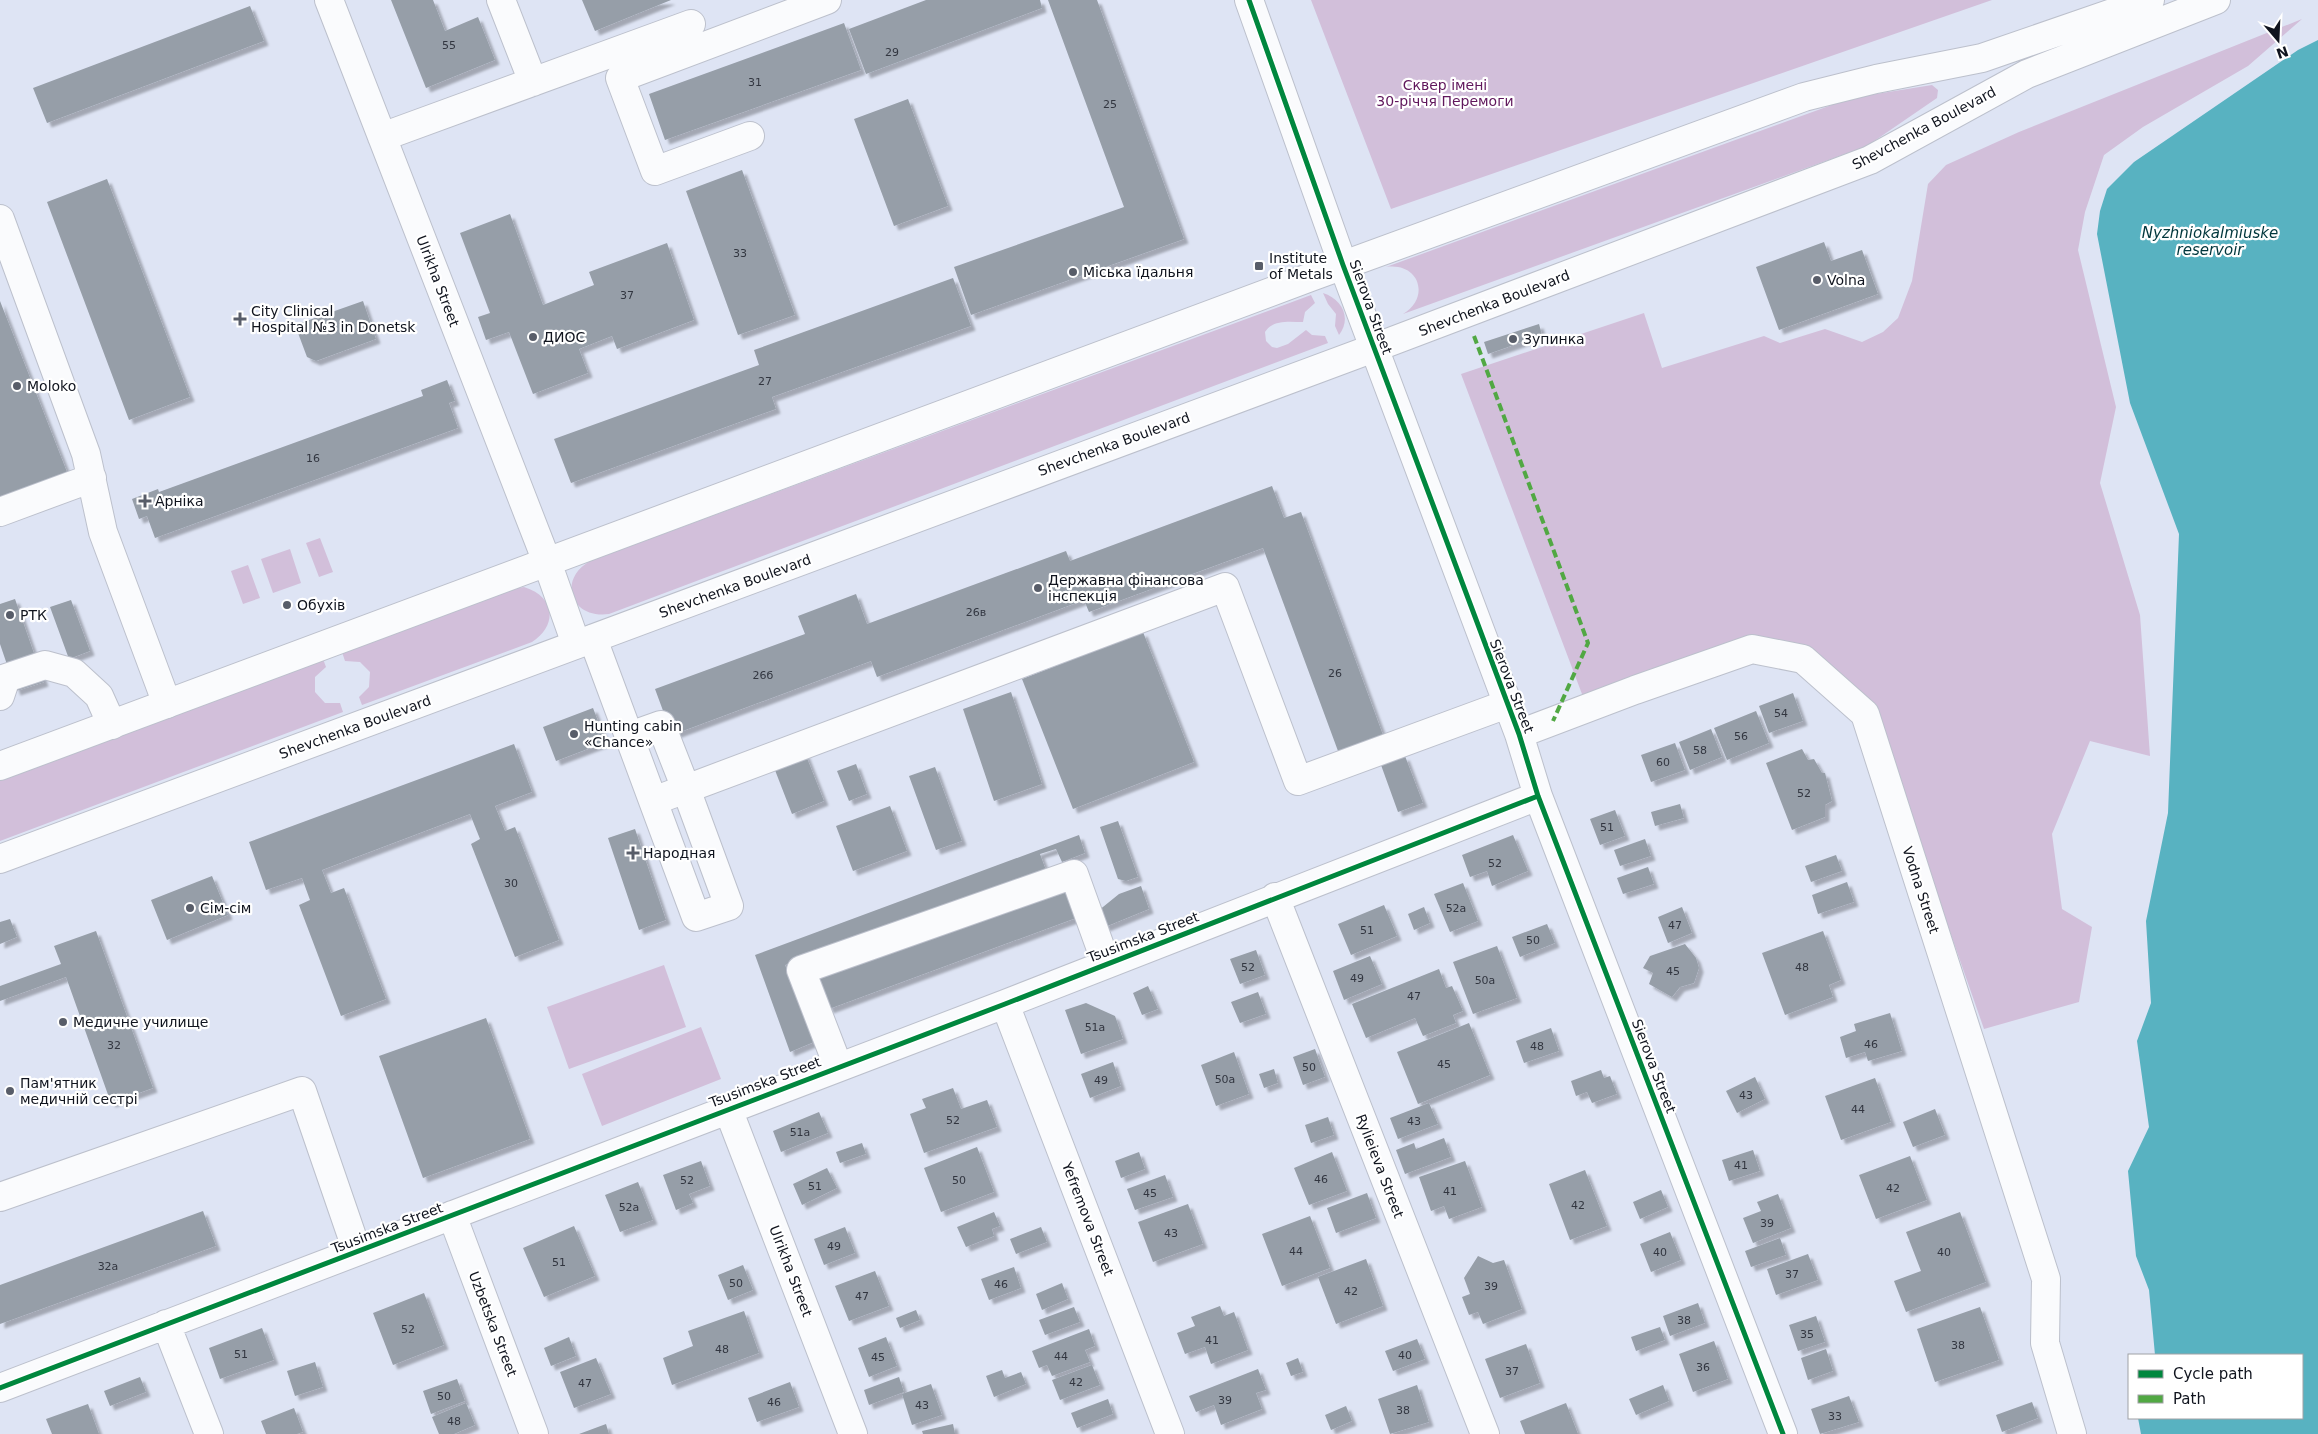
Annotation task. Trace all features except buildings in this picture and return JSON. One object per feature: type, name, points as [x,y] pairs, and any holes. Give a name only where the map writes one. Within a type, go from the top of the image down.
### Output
[{"type":"street","name":"Ulrikha Street","points":[[329,0],[547,562],[630,736],[696,917],[729,906],[686,788]]},
{"type":"street","points":[[501,0],[533,82]]},
{"type":"street","points":[[750,136],[656,171],[620,78],[827,0]]},
{"type":"street","name":"Sierova Street","points":[[1249,0],[1343,265],[1518,734],[1538,796],[1783,1434]]},
{"type":"street","points":[[0,766],[1343,265],[1804,97],[1876,79],[1982,58],[2150,0]]},
{"type":"street","name":"Shevchenka Boulevard","points":[[0,859],[1374,348],[1870,160],[2027,74],[2216,0]]},
{"type":"street","points":[[382,137],[691,24]]},
{"type":"street","points":[[0,219],[10,277],[86,454],[103,532],[167,704]]},
{"type":"street","points":[[0,512],[92,478]]},
{"type":"street","points":[[653,802],[1225,587],[1298,781],[1507,704]]},
{"type":"street","name":"Vodna Street","points":[[1518,734],[1634,690],[1752,649],[1803,659],[1865,714],[2046,1279],[2045,1343],[2072,1434]]},
{"type":"street","points":[[0,696],[6,678],[45,665],[74,673],[98,696],[112,725]]},
{"type":"street","points":[[630,736],[662,725],[686,788]]},
{"type":"street","name":"Tsusimska Street","points":[[0,1388],[838,1066],[1006,1004],[1106,963],[1538,796]]},
{"type":"street","points":[[838,1066],[801,970],[1074,874],[1106,963]]},
{"type":"street","name":"Rylieieva Street","points":[[1275,897],[1485,1434]]},
{"type":"street","name":"Yefremova Street","points":[[1006,1004],[1170,1434]]},
{"type":"street","points":[[0,1197],[302,1091],[357,1251]]},
{"type":"street","name":"Ulrikha Street","points":[[728,1109],[853,1434]]},
{"type":"street","name":"Uzbetska Street","points":[[452,1215],[534,1434]]},
{"type":"street","points":[[166,1324],[209,1434]]},
{"type":"green space","name":"Сквер імені 30-річчя Перемоги","points":[[1311,0],[1992,0],[1391,209]]},
{"type":"green space","points":[[2302,19],[2248,66],[2143,127],[2104,155],[2085,212],[2078,250],[2116,407],[2100,483],[2140,615],[2150,756],[2090,741],[2052,834],[2062,909],[2092,927],[2079,1002],[1984,1029],[1871,706],[1806,650],[1585,702],[1461,374],[1644,313],[1662,368],[1764,336],[1780,343],[1825,329],[1862,342],[1883,332],[1898,318],[1912,281],[1928,184],[1946,165],[2019,132]]},
{"type":"green space","points":[[1932,85],[1938,90],[1937,98],[1867,146],[1403,314],[1412,307],[1417,299],[1419,290],[1417,282],[1407,270],[1397,267],[1386,267],[1851,98]]},
{"type":"green space","points":[[1323,293],[1340,304],[1343,310],[1345,322],[1339,335],[1335,326],[1336,314],[1328,304]]},
{"type":"green space","points":[[1311,295],[1315,303],[1305,312],[1303,322],[1282,322],[1272,325],[1265,332],[1266,341],[1272,347],[1277,348],[1288,344],[1306,330],[1312,335],[1325,336],[1328,343],[609,614],[596,614],[585,610],[573,596],[571,587],[574,578],[580,569],[590,561]]},
{"type":"green space","points":[[320,538],[333,572],[319,577],[306,543]]},
{"type":"green space","points":[[290,549],[301,583],[273,593],[261,559]]},
{"type":"green space","points":[[248,565],[260,598],[243,604],[231,571]]},
{"type":"green space","points":[[524,587],[542,597],[549,611],[546,627],[541,635],[532,642],[362,705],[359,697],[369,687],[370,672],[360,662],[345,661],[342,652],[513,589]]},
{"type":"green space","points":[[323,659],[326,667],[315,677],[315,692],[325,703],[340,703],[343,712],[0,841],[0,780]]},
{"type":"green space","points":[[664,965],[686,1027],[569,1069],[547,1007]]},
{"type":"green space","points":[[701,1027],[721,1079],[602,1126],[582,1074]]},
{"type":"water","name":"Nyzhniokalmiuske reservoir","points":[[2318,40],[2318,1434],[2141,1434],[2138,1419],[2303,1419],[2303,1354],[2155,1354],[2149,1290],[2136,1256],[2128,1171],[2149,1127],[2137,1041],[2151,1003],[2146,921],[2168,813],[2179,534],[2130,403],[2097,234],[2100,211],[2107,189],[2134,162],[2298,50]]},
{"type":"marked path","points":[[1474,336],[1588,643],[1553,721]]},
{"type":"cycle path","points":[[1249,0],[1343,265],[1519,734],[1538,796],[1783,1434]]},
{"type":"cycle path","points":[[0,1388],[1005,1004],[1538,796]]},
{"type":"place","name":"Institute of Metals","points":[[1259,266]]},
{"type":"place","name":"Міська їдальня","points":[[1073,272]]},
{"type":"place","name":"Volna","points":[[1817,280]]},
{"type":"place","name":"City Clinical Hospital №3 in Donetsk","points":[[240,319]]},
{"type":"place","name":"ДИОС","points":[[533,337]]},
{"type":"place","name":"Зупинка","points":[[1513,339]]},
{"type":"place","name":"Moloko","points":[[17,386]]},
{"type":"place","name":"Арніка","points":[[145,501]]},
{"type":"place","name":"Державна фінансова інспекція","points":[[1038,588]]},
{"type":"place","name":"Обухів","points":[[287,605]]},
{"type":"place","name":"РТК","points":[[10,615]]},
{"type":"place","name":"Hunting cabin «Chance»","points":[[574,734]]},
{"type":"place","name":"Народная","points":[[633,853]]},
{"type":"place","name":"Сім-сім","points":[[190,908]]},
{"type":"place","name":"Медичне училище","points":[[63,1022]]},
{"type":"place","name":"Пам'ятник медичній сестрі","points":[[10,1091]]}]
